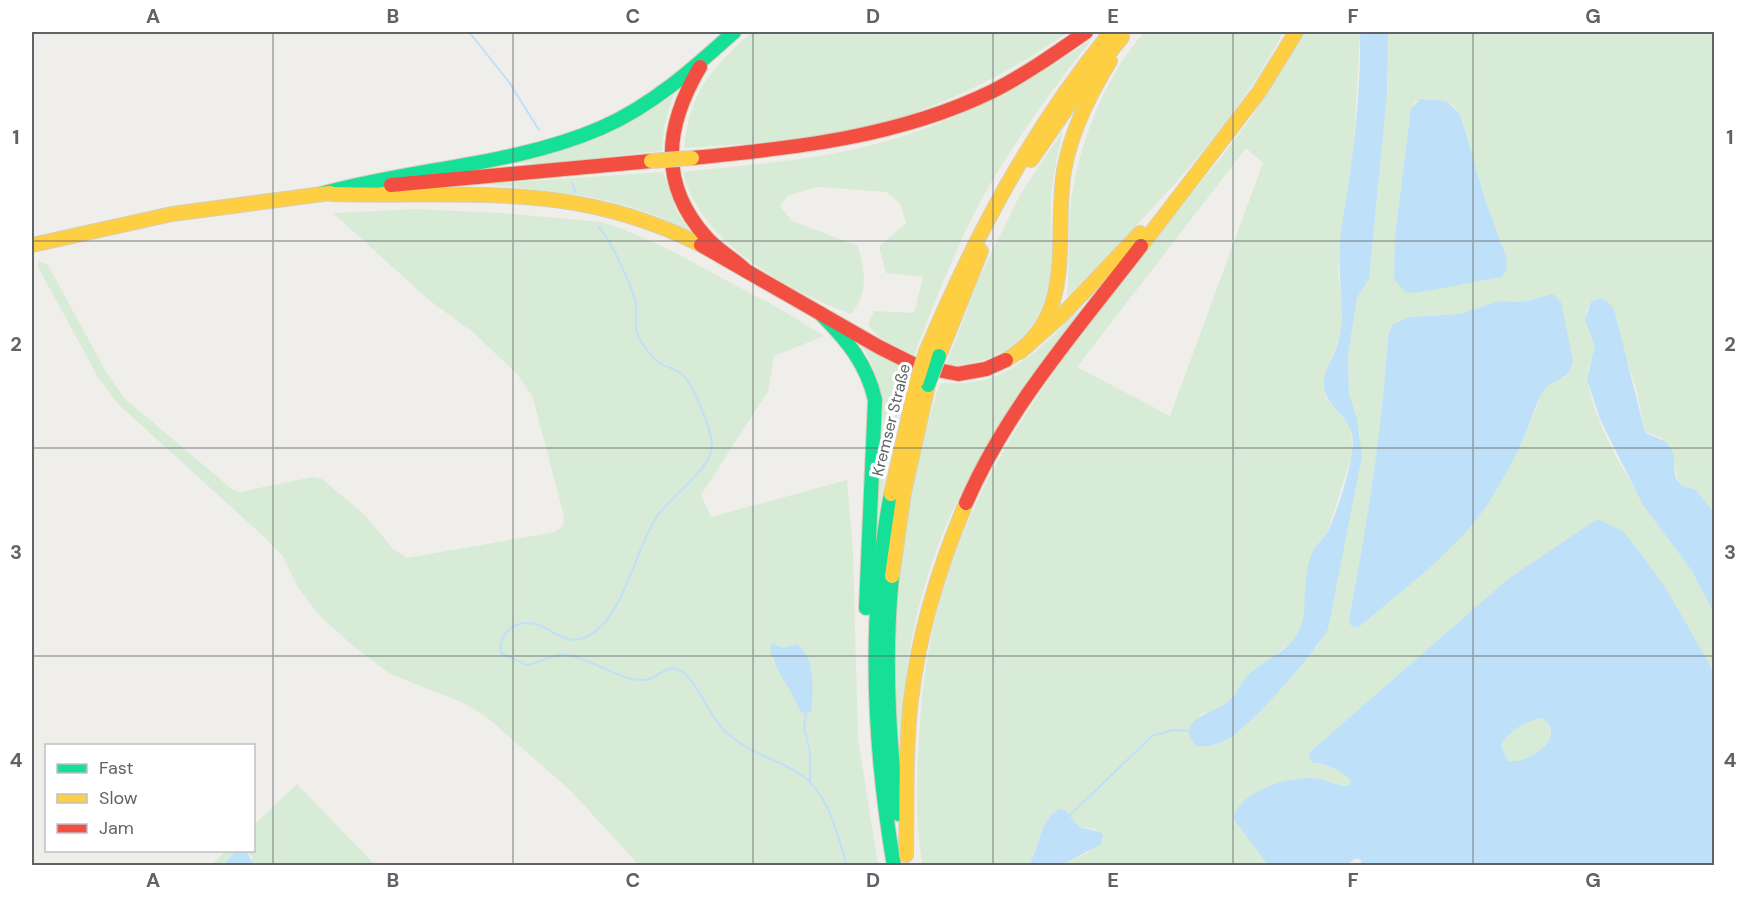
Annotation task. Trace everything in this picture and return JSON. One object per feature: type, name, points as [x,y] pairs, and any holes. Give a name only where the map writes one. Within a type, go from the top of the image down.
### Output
[{"type":"main road","points":[[321,194],[347,186],[528,150],[581,136],[644,104],[734,32]]},
{"type":"main road","points":[[32,245],[172,214],[321,194],[819,145],[887,131],[985,94],[1053,55],[1086,32]]},
{"type":"main road","points":[[907,860],[908,748],[917,658],[934,587],[961,514],[994,447],[1030,391],[1261,90],[1296,32]]},
{"type":"main road","points":[[1020,352],[1042,325],[1055,295],[1061,199],[1069,146],[1089,96],[1120,33]]},
{"type":"main road","name":"Kremser Straße","points":[[894,866],[875,735],[875,632],[880,554],[894,470],[961,267],[1004,183],[1048,112],[1120,33]]},
{"type":"main road","points":[[709,54],[689,83],[676,113],[671,142],[673,176],[681,199],[696,226],[720,250],[745,270]]},
{"type":"main road","points":[[321,194],[477,194],[576,203],[612,210],[655,224],[745,270],[898,357],[943,373],[957,374],[986,370],[1020,352],[1062,315],[1190,180]]},
{"type":"main road","points":[[821,314],[860,355],[872,384],[875,400],[866,579],[872,717],[875,735]]},
{"type":"main road","name":"Kremser Straße","points":[[907,860],[890,753],[886,666],[891,572],[905,475],[922,383]]},
{"type":"green space","points":[[752,32],[1069,32],[1021,62],[970,89],[890,121],[796,139],[684,148],[691,111],[705,82],[725,58]]},
{"type":"green space","points":[[1145,32],[1283,32],[1263,68],[1214,138],[1155,205],[1067,297],[1070,207],[1081,152],[1107,87],[1131,48]]},
{"type":"green space","points":[[1303,32],[1360,32],[1353,157],[1340,242],[1338,272],[1343,304],[1339,339],[1326,370],[1324,382],[1326,398],[1350,426],[1353,452],[1328,530],[1312,554],[1302,626],[1297,638],[1248,675],[1231,700],[1215,710],[1201,714],[1189,732],[1318,646],[1360,436],[1349,394],[1348,355],[1357,298],[1369,279],[1387,94],[1388,32],[1714,32],[1714,513],[1695,489],[1680,483],[1674,461],[1662,438],[1645,432],[1636,388],[1626,358],[1599,298],[1591,303],[1586,314],[1595,345],[1588,381],[1599,421],[1634,487],[1659,527],[1707,594],[1714,612],[1716,626],[1714,672],[1712,665],[1313,763],[1337,770],[1351,779],[1351,783],[1347,786],[1320,779],[1281,783],[1263,789],[1234,818],[1268,865],[1062,865],[1089,852],[1096,829],[1079,827],[1065,810],[1060,809],[1053,813],[1044,826],[1029,865],[923,866],[918,831],[917,776],[920,723],[930,646],[948,575],[974,509],[1006,447],[1044,387],[1086,329],[1245,126],[1270,89]],"holes":[[[1426,99],[1451,104],[1460,114],[1486,202],[1507,259],[1394,279],[1395,236],[1411,108],[1415,102]],[[1246,148],[1263,163],[1170,416],[1077,367]],[[1553,294],[1566,377],[1550,383],[1543,391],[1520,447],[1488,503],[1451,548],[1358,628],[1351,626],[1349,619],[1378,443],[1388,336],[1409,317],[1460,314],[1499,301],[1522,302]]]},
{"type":"green space","points":[[1092,39],[1029,123],[983,197],[951,264],[914,355],[880,338],[868,325],[874,311],[914,313],[923,277],[886,273],[879,247],[906,223],[900,203],[886,192],[818,187],[789,195],[780,206],[792,221],[858,246],[864,282],[861,298],[851,314],[800,292],[749,261],[707,221],[692,198],[683,172],[822,155],[899,138],[985,103],[1066,57]]},
{"type":"green space","points":[[674,93],[664,128],[662,151],[537,164],[515,162],[558,151],[618,128]]},
{"type":"green space","points":[[1063,130],[1052,193],[1051,267],[1048,289],[1041,308],[1032,325],[1020,339],[1005,350],[988,358],[946,365],[979,278],[1020,195]]},
{"type":"green space","points":[[663,172],[677,212],[692,234],[668,221],[618,203],[566,193],[485,184]]},
{"type":"green space","points":[[415,209],[503,213],[601,222],[666,248],[782,310],[824,336],[774,356],[768,391],[701,495],[711,517],[847,480],[853,552],[858,738],[878,865],[639,865],[570,790],[489,719],[466,704],[390,674],[353,646],[319,615],[298,587],[282,555],[117,403],[98,377],[38,267],[39,261],[48,265],[106,372],[124,398],[233,490],[240,492],[313,477],[322,479],[365,515],[393,549],[407,558],[555,532],[563,526],[564,516],[533,398],[519,376],[474,333],[429,300],[333,213]],"holes":[[[777,644],[784,648],[792,648],[800,711],[795,697],[772,660]]]},
{"type":"green space","points":[[1084,305],[1005,415],[962,491],[944,532],[928,574],[916,619],[905,682],[899,745],[895,654],[901,562],[916,471],[940,383],[973,382],[1005,372],[1047,341]]},
{"type":"green space","points":[[859,342],[910,370],[893,432],[873,550],[881,470],[882,415],[879,389],[872,364]]},
{"type":"green space","points":[[1542,718],[1549,725],[1548,741],[1542,748],[1525,759],[1508,761],[1501,744],[1504,739],[1519,727]]},
{"type":"green space","points":[[297,784],[375,865],[250,865],[253,858],[247,852],[255,852],[255,824]]},
{"type":"green space","points":[[225,852],[235,852],[223,865],[210,866]]},
{"type":"green space","points":[[57,863],[121,863],[131,865],[58,866]]},
{"type":"water","points":[[1360,32],[1388,32],[1387,94],[1369,279],[1357,298],[1348,355],[1349,394],[1357,419],[1362,456],[1328,629],[1282,688],[1239,731],[1221,742],[1208,746],[1196,746],[1190,737],[1193,723],[1231,699],[1250,673],[1285,648],[1297,634],[1302,624],[1310,559],[1328,531],[1348,471],[1353,440],[1346,421],[1329,401],[1324,381],[1326,370],[1338,344],[1341,327],[1340,244],[1356,127]]},
{"type":"water","points":[[1421,99],[1446,101],[1460,114],[1486,202],[1507,259],[1506,271],[1501,277],[1416,293],[1405,292],[1394,279],[1395,236],[1411,108]]},
{"type":"water","points":[[1553,294],[1561,302],[1573,361],[1568,373],[1543,392],[1513,460],[1476,520],[1445,554],[1411,584],[1358,628],[1351,626],[1349,619],[1373,478],[1388,336],[1392,325],[1409,317],[1460,314],[1499,301],[1522,302]]},
{"type":"water","points":[[1600,298],[1614,309],[1645,432],[1667,443],[1673,453],[1676,478],[1679,483],[1695,489],[1714,513],[1714,613],[1692,571],[1643,505],[1600,419],[1587,379],[1595,346],[1585,320],[1591,302]]},
{"type":"water","points":[[1597,519],[1623,531],[1644,558],[1668,592],[1714,672],[1714,865],[1361,866],[1361,860],[1357,858],[1345,865],[1268,865],[1233,818],[1238,808],[1246,799],[1269,786],[1296,779],[1320,779],[1347,786],[1351,783],[1350,779],[1337,770],[1313,763],[1309,757],[1310,752],[1508,579]],"holes":[[[1542,718],[1549,725],[1551,733],[1543,748],[1526,758],[1508,761],[1501,745],[1514,731],[1530,721]]]},
{"type":"water","points":[[773,643],[784,648],[796,644],[807,656],[812,674],[813,695],[811,711],[806,714],[800,711],[775,664],[770,648]]},
{"type":"water","points":[[1060,809],[1065,810],[1079,827],[1100,832],[1103,835],[1101,844],[1062,865],[1029,865],[1044,826],[1053,813]]},
{"type":"water","points":[[235,852],[247,852],[253,863],[250,865],[223,865]]},
{"type":"waterway","points":[[469,32],[509,82],[539,130]]},
{"type":"waterway","points":[[572,183],[576,193]]},
{"type":"waterway","points":[[599,227],[615,252],[635,300],[638,336],[654,358],[682,374],[691,387],[708,428],[712,444],[711,453],[699,472],[656,518],[619,600],[599,628],[586,637],[573,640],[561,637],[539,625],[524,623],[511,628],[506,633],[501,645],[501,653],[527,665],[557,655],[567,655],[636,680],[649,679],[670,669],[679,670],[691,681],[719,725],[734,739],[753,751],[790,768],[810,782],[831,815],[847,866]]},
{"type":"waterway","points":[[806,714],[804,727],[810,752],[810,782]]},
{"type":"waterway","points":[[1069,816],[1152,736],[1173,730],[1192,731]]},
{"type":"traffic: fast","points":[[321,194],[356,185],[533,151],[601,128],[638,109],[655,97],[734,32]]},
{"type":"traffic: fast","points":[[821,314],[855,353],[867,375],[875,400],[866,608]]},
{"type":"traffic: fast","points":[[928,385],[939,356]]},
{"type":"traffic: fast","points":[[891,494],[878,587],[876,680],[881,773],[894,866]]},
{"type":"traffic: fast","points":[[892,576],[888,636],[888,695],[898,814]]},
{"type":"traffic: slow","points":[[926,352],[964,267],[1007,185],[1055,107],[1111,32]]},
{"type":"traffic: slow","points":[[1141,246],[1259,92],[1296,32]]},
{"type":"traffic: slow","points":[[1031,160],[1080,89],[1122,37]]},
{"type":"traffic: slow","points":[[1006,360],[1029,342],[1044,322],[1054,299],[1060,249],[1061,197],[1067,156],[1082,114],[1110,61]]},
{"type":"traffic: slow","points":[[651,161],[692,158]]},
{"type":"traffic: slow","points":[[32,245],[172,214],[330,193]]},
{"type":"traffic: slow","points":[[332,194],[475,195],[564,201],[609,210],[654,224],[701,245]]},
{"type":"traffic: slow","points":[[1020,352],[1062,315],[1140,233]]},
{"type":"traffic: slow","points":[[939,356],[981,251]]},
{"type":"traffic: slow","points":[[917,381],[926,352]]},
{"type":"traffic: slow","points":[[891,494],[917,381]]},
{"type":"traffic: slow","points":[[892,576],[904,492],[928,385]]},
{"type":"traffic: slow","points":[[906,855],[908,739],[919,649],[931,600],[966,503]]},
{"type":"traffic: jam","points":[[692,158],[808,145],[884,130],[921,119],[957,107],[993,91],[1086,32]]},
{"type":"traffic: jam","points":[[700,67],[679,111],[672,154],[674,175],[680,196],[691,217],[710,242],[745,270]]},
{"type":"traffic: jam","points":[[391,185],[651,161]]},
{"type":"traffic: jam","points":[[701,245],[879,347],[917,366],[958,374],[986,369],[1006,360]]},
{"type":"traffic: jam","points":[[966,503],[1002,434],[1023,402],[1069,338],[1141,246]]}]
